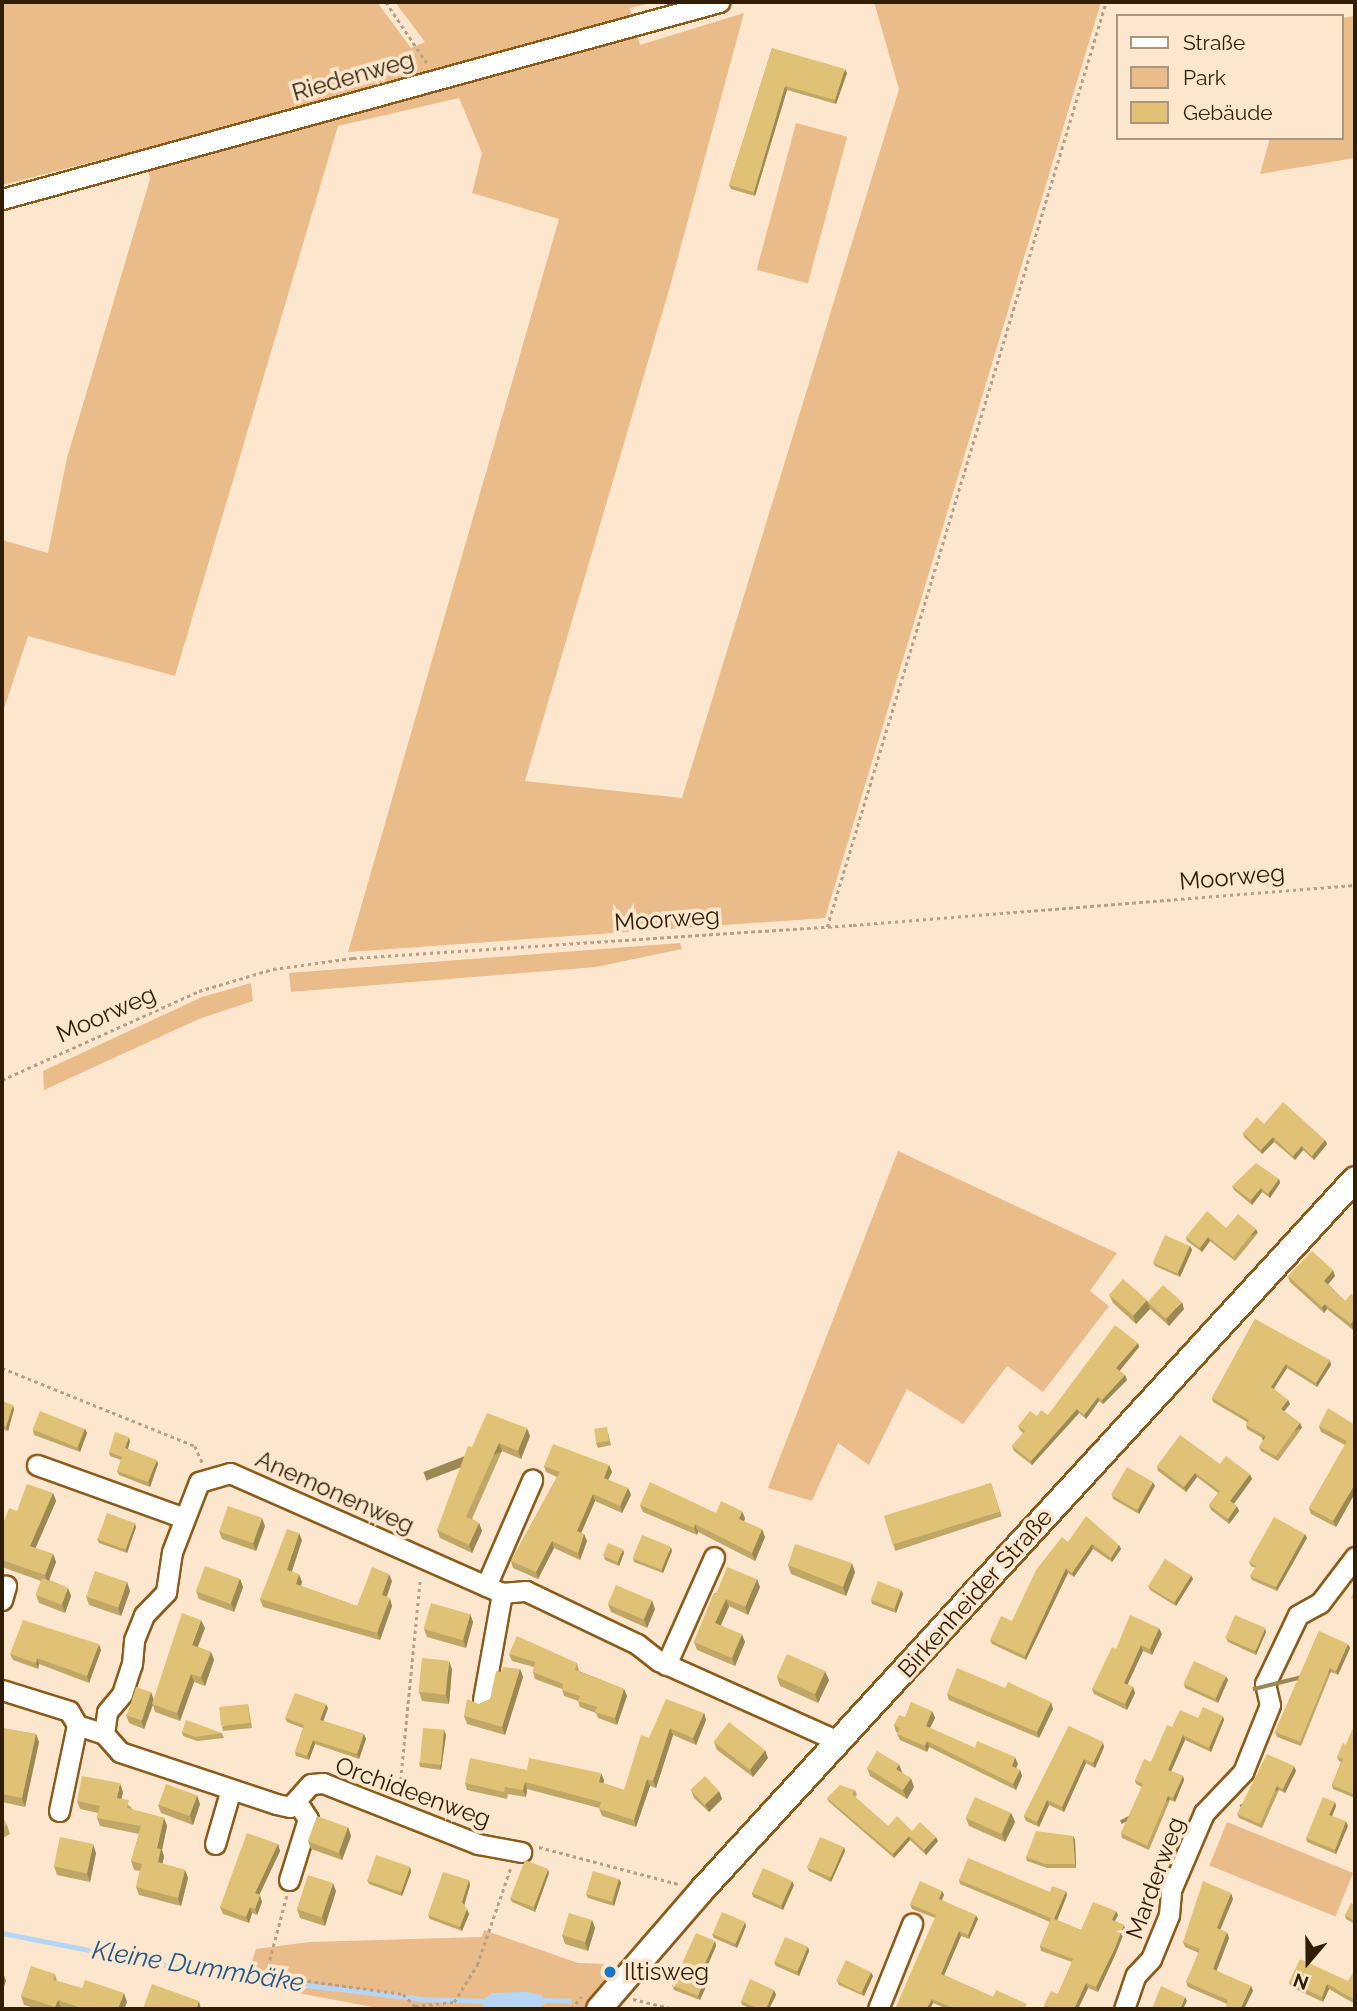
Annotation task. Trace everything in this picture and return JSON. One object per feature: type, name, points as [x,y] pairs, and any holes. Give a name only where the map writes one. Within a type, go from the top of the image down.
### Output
[{"type":"street","name":"Riedenweg","points":[[2,199],[719,2]]},
{"type":"street","name":"Birkenheider Straße","points":[[598,2009],[838,1741],[1355,1179]]},
{"type":"street","points":[[37,1465],[184,1518]]},
{"type":"street","name":"Anemonenweg","points":[[208,1477],[230,1473],[494,1589],[526,1591],[637,1644],[666,1665],[838,1741]]},
{"type":"street","points":[[104,1734],[107,1712],[121,1694],[132,1664],[134,1640],[144,1615],[166,1592],[172,1552],[184,1518],[199,1482],[208,1477]]},
{"type":"street","points":[[482,1700],[494,1589],[532,1480]]},
{"type":"street","points":[[666,1665],[714,1557]]},
{"type":"street","name":"Marderweg","points":[[1124,2009],[1136,1975],[1151,1959],[1169,1915],[1171,1890],[1204,1813],[1242,1772],[1270,1705],[1265,1684],[1298,1615],[1321,1603],[1355,1557]]},
{"type":"street","points":[[2,1690],[69,1711],[77,1725],[59,1811]]},
{"type":"street","points":[[77,1725],[104,1734],[120,1752],[290,1807],[297,1802],[308,1819],[289,1880]]},
{"type":"street","name":"Orchideenweg","points":[[297,1802],[311,1784],[323,1783],[398,1810],[478,1844],[519,1852]]},
{"type":"street","points":[[215,1844],[231,1789]]},
{"type":"street","points":[[878,2009],[912,1924]]},
{"type":"path","points":[[386,2],[436,78]]},
{"type":"path","points":[[827,927],[1106,2]]},
{"type":"path","name":"Moorweg","points":[[2,1080],[199,991],[274,970],[353,958],[827,927],[1355,884]]},
{"type":"path","points":[[2,1368],[195,1446],[208,1477]]},
{"type":"path","points":[[398,1810],[422,1557]]},
{"type":"path","points":[[289,1880],[266,1975],[403,1994],[416,2008],[454,2002],[477,1965],[519,1852],[537,1847],[681,1885]]},
{"type":"path","points":[[622,1997],[674,2009]]},
{"type":"green space","points":[[2,2],[377,2],[411,48],[425,42],[395,2],[655,2],[630,8],[640,45],[744,13],[671,283],[525,781],[682,798],[899,89],[874,2],[1101,2],[825,918],[348,952],[559,219],[472,193],[482,153],[459,98],[338,126],[175,676],[28,636],[2,715],[2,540],[48,553],[67,458],[150,179],[143,149],[2,185]]},
{"type":"green space","points":[[1355,16],[1355,158],[1260,174],[1269,140],[1343,140],[1343,18]]},
{"type":"green space","points":[[796,123],[847,137],[808,284],[757,270]]},
{"type":"green space","points":[[680,943],[682,949],[596,967],[291,992],[289,973]]},
{"type":"green space","points":[[251,983],[253,1001],[199,1019],[44,1090],[43,1071],[202,997]]},
{"type":"green space","points":[[898,1151],[1117,1253],[1090,1291],[1109,1306],[1043,1392],[1007,1366],[963,1424],[907,1389],[869,1465],[838,1443],[812,1501],[768,1488]]},
{"type":"green space","points":[[1227,1822],[1353,1873],[1335,1917],[1209,1866]]},
{"type":"green space","points":[[484,1930],[578,1963],[606,1964],[616,1971],[583,2009],[536,2009],[545,2004],[484,2008],[488,2009],[383,2009],[245,1983],[256,1949],[310,1942],[482,1937]]},
{"type":"water","points":[[526,1992],[542,1995],[545,2004],[536,2009],[484,2009],[482,2001],[492,1993]]},
{"type":"building","points":[[772,48],[845,69],[835,100],[785,86],[754,192],[729,185]]},
{"type":"building","points":[[1283,1102],[1325,1140],[1312,1156],[1302,1146],[1293,1156],[1273,1137],[1261,1150],[1243,1133],[1257,1117],[1264,1124]]},
{"type":"building","points":[[1256,1163],[1279,1179],[1268,1194],[1261,1188],[1251,1200],[1232,1186]]},
{"type":"building","points":[[1207,1211],[1226,1228],[1238,1214],[1256,1229],[1233,1257],[1208,1237],[1200,1248],[1186,1237]]},
{"type":"building","points":[[1165,1235],[1190,1246],[1177,1273],[1153,1262]]},
{"type":"building","points":[[1312,1251],[1333,1270],[1324,1281],[1345,1301],[1351,1294],[1355,1297],[1355,1318],[1351,1324],[1325,1304],[1322,1307],[1288,1276]]},
{"type":"building","points":[[1123,1279],[1147,1300],[1133,1316],[1109,1295]]},
{"type":"building","points":[[1163,1285],[1182,1302],[1166,1319],[1148,1302]]},
{"type":"building","points":[[1255,1319],[1330,1360],[1316,1383],[1286,1364],[1271,1387],[1288,1400],[1281,1409],[1300,1423],[1276,1456],[1259,1447],[1266,1436],[1246,1425],[1249,1420],[1212,1398]]},
{"type":"building","points":[[1115,1325],[1138,1343],[1116,1368],[1125,1375],[1102,1400],[1098,1397],[1084,1415],[1077,1409],[1031,1461],[1012,1446],[1025,1431],[1018,1426],[1030,1411],[1037,1416],[1041,1410],[1048,1415]]},
{"type":"building","points":[[2,1401],[13,1405],[6,1427],[2,1425]]},
{"type":"building","points":[[1328,1408],[1355,1425],[1355,1484],[1333,1521],[1309,1508],[1347,1441],[1319,1426]]},
{"type":"building","points":[[40,1411],[85,1429],[77,1448],[33,1430]]},
{"type":"building","points":[[487,1413],[527,1428],[518,1451],[499,1443],[466,1517],[479,1523],[469,1545],[437,1530],[468,1446],[472,1447]]},
{"type":"building","points":[[607,1427],[609,1441],[596,1443],[594,1429]]},
{"type":"building","points":[[115,1432],[129,1437],[125,1448],[157,1460],[148,1482],[117,1471],[122,1457],[109,1452]]},
{"type":"building","points":[[1180,1435],[1220,1464],[1226,1456],[1250,1474],[1230,1501],[1237,1506],[1228,1519],[1209,1505],[1220,1491],[1195,1473],[1184,1487],[1157,1466]]},
{"type":"building","points":[[553,1444],[609,1465],[604,1478],[628,1488],[620,1506],[593,1494],[577,1531],[584,1534],[578,1553],[552,1541],[536,1572],[511,1561],[560,1472],[544,1466]]},
{"type":"building","points":[[1127,1467],[1153,1482],[1137,1510],[1111,1495]]},
{"type":"building","points":[[650,1482],[716,1513],[721,1501],[742,1511],[739,1519],[762,1529],[752,1553],[695,1524],[694,1528],[640,1505]]},
{"type":"building","points":[[991,1483],[1000,1512],[893,1544],[884,1516]]},
{"type":"building","points":[[27,1484],[53,1493],[30,1546],[53,1554],[45,1575],[2,1560],[2,1521],[9,1508],[17,1511]]},
{"type":"building","points":[[228,1506],[262,1518],[253,1543],[219,1532]]},
{"type":"building","points":[[107,1513],[135,1523],[126,1550],[97,1539]]},
{"type":"building","points":[[1086,1516],[1119,1545],[1111,1558],[1092,1544],[1072,1573],[1066,1568],[1025,1656],[990,1640],[1001,1616],[1012,1621],[1036,1570],[1062,1537],[1068,1542]]},
{"type":"building","points":[[1274,1517],[1305,1534],[1276,1587],[1250,1576],[1256,1566],[1249,1562]]},
{"type":"building","points":[[287,1529],[299,1533],[287,1570],[299,1574],[296,1584],[357,1606],[372,1567],[389,1574],[382,1595],[390,1598],[377,1633],[260,1599]]},
{"type":"building","points":[[642,1535],[671,1547],[661,1570],[633,1558]]},
{"type":"building","points":[[608,1543],[623,1549],[618,1562],[603,1556]]},
{"type":"building","points":[[795,1544],[852,1563],[843,1587],[788,1565]]},
{"type":"building","points":[[1165,1559],[1191,1575],[1174,1603],[1148,1586]]},
{"type":"building","points":[[205,1566],[240,1579],[231,1604],[196,1591]]},
{"type":"building","points":[[727,1567],[757,1579],[745,1607],[716,1595]]},
{"type":"building","points":[[95,1571],[127,1582],[118,1608],[86,1597]]},
{"type":"building","points":[[42,1578],[68,1588],[62,1605],[36,1595]]},
{"type":"building","points":[[878,1581],[901,1590],[894,1609],[871,1600]]},
{"type":"building","points":[[616,1585],[652,1600],[644,1620],[608,1604]]},
{"type":"building","points":[[714,1593],[726,1599],[715,1623],[742,1634],[732,1658],[694,1642]]},
{"type":"building","points":[[431,1603],[470,1614],[463,1640],[424,1629]]},
{"type":"building","points":[[182,1613],[201,1620],[192,1645],[211,1652],[201,1677],[191,1674],[177,1713],[152,1704]]},
{"type":"building","points":[[1130,1615],[1159,1628],[1150,1649],[1141,1645],[1124,1683],[1133,1687],[1125,1704],[1092,1689],[1112,1647],[1116,1649]]},
{"type":"building","points":[[1235,1615],[1265,1628],[1256,1651],[1225,1638]]},
{"type":"building","points":[[23,1620],[99,1644],[87,1676],[37,1658],[36,1663],[10,1654]]},
{"type":"building","points":[[1319,1631],[1348,1644],[1336,1671],[1330,1668],[1300,1742],[1275,1732]]},
{"type":"building","points":[[517,1636],[577,1663],[575,1670],[624,1689],[615,1718],[595,1712],[597,1707],[578,1701],[580,1696],[562,1690],[563,1684],[533,1672],[535,1662],[509,1654]]},
{"type":"building","points":[[787,1654],[825,1671],[815,1694],[777,1677]]},
{"type":"building","points":[[422,1658],[449,1661],[445,1695],[418,1692]]},
{"type":"building","points":[[1194,1661],[1226,1676],[1215,1698],[1183,1684]]},
{"type":"building","points":[[503,1667],[520,1669],[502,1727],[464,1716],[467,1699],[479,1704],[490,1699],[496,1671],[501,1672]]},
{"type":"building","points":[[957,1668],[1005,1688],[1008,1682],[1051,1702],[1037,1732],[947,1694]]},
{"type":"building","points":[[136,1687],[151,1692],[142,1720],[127,1716]]},
{"type":"building","points":[[295,1693],[326,1704],[320,1720],[364,1734],[357,1754],[313,1740],[307,1756],[295,1752],[304,1725],[285,1718]]},
{"type":"building","points":[[666,1699],[704,1713],[693,1738],[670,1728],[653,1781],[647,1779],[634,1820],[599,1809],[601,1802],[525,1782],[523,1790],[505,1787],[504,1792],[465,1783],[470,1758],[527,1770],[529,1758],[601,1773],[599,1782],[624,1790],[641,1735],[649,1738]]},
{"type":"building","points":[[911,1702],[932,1711],[926,1726],[975,1748],[977,1741],[1015,1757],[1012,1766],[1020,1770],[1013,1784],[927,1741],[925,1746],[897,1734],[900,1728],[894,1725],[899,1715],[905,1717]]},
{"type":"building","points":[[248,1704],[250,1723],[221,1726],[219,1707]]},
{"type":"building","points":[[1203,1707],[1223,1716],[1209,1748],[1183,1735],[1168,1770],[1183,1776],[1173,1798],[1168,1796],[1147,1846],[1121,1833],[1143,1784],[1135,1780],[1144,1759],[1151,1762],[1167,1725],[1172,1727],[1180,1710],[1198,1718]]},
{"type":"building","points":[[186,1720],[222,1733],[196,1737],[182,1732]]},
{"type":"building","points":[[729,1722],[765,1750],[750,1770],[714,1742]]},
{"type":"building","points":[[1355,1724],[1355,1795],[1332,1785],[1343,1759],[1337,1757],[1343,1743],[1346,1745]]},
{"type":"building","points":[[1069,1726],[1103,1742],[1093,1763],[1084,1759],[1062,1807],[1047,1800],[1037,1822],[1024,1816]]},
{"type":"building","points":[[2,1728],[36,1734],[22,1798],[2,1794]]},
{"type":"building","points":[[423,1728],[444,1730],[441,1765],[420,1763]]},
{"type":"building","points":[[877,1751],[899,1764],[896,1769],[911,1778],[903,1790],[867,1768]]},
{"type":"building","points":[[1267,1754],[1294,1766],[1283,1789],[1277,1786],[1260,1824],[1237,1814]]},
{"type":"building","points":[[82,1776],[120,1783],[117,1798],[129,1800],[127,1808],[164,1818],[157,1848],[161,1849],[158,1862],[185,1870],[178,1898],[136,1887],[142,1864],[131,1861],[141,1826],[97,1818],[100,1806],[77,1801]]},
{"type":"building","points":[[705,1776],[719,1791],[705,1805],[690,1790]]},
{"type":"building","points":[[166,1784],[197,1795],[189,1816],[158,1805]]},
{"type":"building","points":[[840,1785],[855,1790],[852,1794],[888,1826],[897,1816],[912,1831],[920,1822],[936,1837],[924,1850],[909,1836],[893,1854],[827,1798]]},
{"type":"building","points":[[975,1797],[1011,1813],[1001,1834],[966,1818]]},
{"type":"building","points":[[1323,1797],[1335,1802],[1329,1815],[1346,1821],[1335,1850],[1306,1838]]},
{"type":"building","points":[[317,1816],[348,1827],[339,1853],[308,1841]]},
{"type":"building","points":[[1036,1831],[1073,1836],[1075,1864],[1045,1864],[1026,1857]]},
{"type":"building","points":[[247,1833],[278,1844],[255,1893],[260,1895],[255,1909],[250,1907],[246,1917],[220,1907]]},
{"type":"building","points":[[60,1837],[93,1844],[87,1873],[54,1866]]},
{"type":"building","points":[[820,1837],[844,1847],[831,1878],[807,1867]]},
{"type":"building","points":[[376,1855],[410,1867],[401,1892],[367,1881]]},
{"type":"building","points":[[968,1858],[1050,1892],[1052,1886],[1066,1891],[1054,1919],[1081,1930],[1093,1902],[1116,1911],[1112,1920],[1124,1925],[1115,1948],[1096,1987],[1086,1983],[1074,2009],[1052,2009],[1044,2005],[1051,1991],[1058,1994],[1073,1959],[1040,1946],[1051,1918],[959,1880]]},
{"type":"building","points":[[525,1860],[548,1869],[534,1907],[510,1898]]},
{"type":"building","points":[[763,1868],[792,1881],[781,1906],[752,1893]]},
{"type":"building","points":[[593,1871],[619,1879],[612,1902],[586,1894]]},
{"type":"building","points":[[443,1872],[469,1880],[462,1902],[467,1909],[460,1927],[428,1915]]},
{"type":"building","points":[[308,1875],[333,1883],[322,1917],[297,1909]]},
{"type":"building","points":[[920,1881],[942,1891],[939,1899],[976,1915],[968,1935],[959,1931],[941,1974],[993,1997],[996,1990],[1027,2004],[1024,2009],[955,2009],[932,1999],[926,2009],[895,2009],[936,1915],[910,1904]]},
{"type":"building","points":[[1203,1881],[1231,1893],[1217,1928],[1227,1932],[1213,1969],[1251,1986],[1240,2009],[1225,2009],[1228,2000],[1186,1982],[1200,1949],[1183,1942]]},
{"type":"building","points":[[1351,1903],[1355,1905],[1355,1921],[1345,1915]]},
{"type":"building","points":[[722,1912],[745,1922],[736,1944],[713,1934]]},
{"type":"building","points":[[569,1913],[592,1920],[585,1942],[562,1935]]},
{"type":"building","points":[[696,1933],[715,1941],[702,1970],[708,1972],[698,1996],[672,1985]]},
{"type":"building","points":[[785,1937],[808,1947],[797,1972],[774,1962]]},
{"type":"building","points":[[1300,1959],[1348,1981],[1353,1973],[1355,1974],[1355,2000],[1327,1984],[1322,1997],[1289,1982]]},
{"type":"building","points":[[846,1960],[871,1972],[861,1993],[836,1981]]},
{"type":"building","points":[[31,1966],[55,1974],[53,1980],[82,1988],[85,1980],[124,1993],[118,2009],[84,2009],[58,2000],[55,2007],[21,1996]]},
{"type":"building","points":[[750,1979],[774,1990],[766,2009],[741,2001]]},
{"type":"building","points":[[152,1984],[199,2001],[196,2009],[143,2009]]},
{"type":"building","points":[[1161,1986],[1185,1997],[1180,2009],[1152,2009]]},
{"type":"waterway","name":"Kleine Dummbäke","points":[[2,1933],[205,1973],[422,1999],[489,2001]]},
{"type":"waterway","points":[[544,2000],[569,2001]]},
{"type":"place","name":"Iltisweg","points":[[610,1972]]}]
